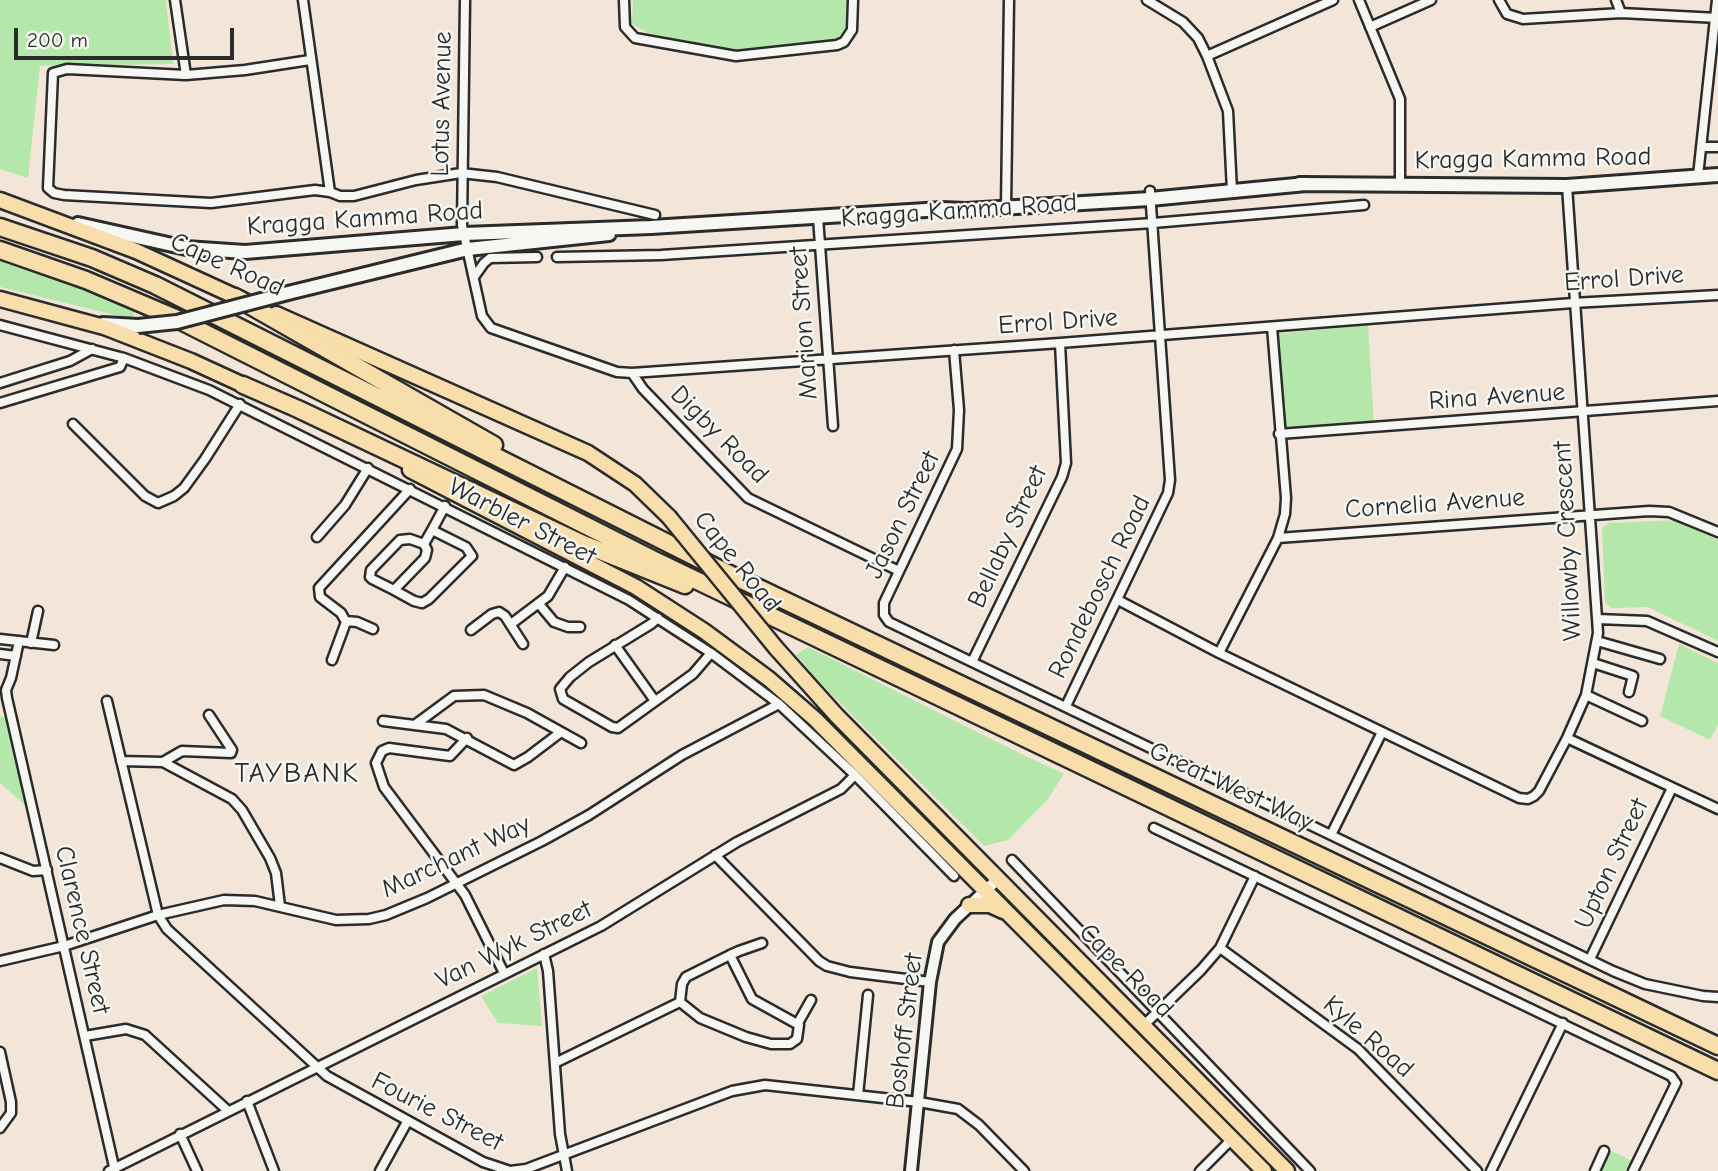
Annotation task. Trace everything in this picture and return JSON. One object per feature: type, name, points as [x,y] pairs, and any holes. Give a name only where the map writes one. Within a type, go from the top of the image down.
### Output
[{"type":"highway","points":[[0,227],[92,258],[155,285],[723,571]]},
{"type":"highway","points":[[0,250],[86,280],[173,317],[776,619]]},
{"type":"highway","points":[[235,296],[503,450],[723,571]]},
{"type":"highway","points":[[243,385],[298,408],[633,566],[776,619]]},
{"type":"highway","name":"Great West Way","points":[[723,571],[1716,1045]]},
{"type":"highway","name":"Great West Way","points":[[776,619],[1718,1071]]},
{"type":"highway","points":[[1549,992],[1718,1080]]},
{"type":"main road","name":"Kragga Kamma Road","points":[[44,215],[155,242],[216,251],[255,252],[653,221],[818,217],[1150,195],[1286,182],[1567,186],[1718,175]]},
{"type":"main road","name":"Cape Road","points":[[0,200],[146,255],[322,333],[588,453],[635,484],[669,517],[776,648],[830,709],[1287,1171]]},
{"type":"main road","name":"Kragga Kamma Road","points":[[86,321],[138,326],[177,322],[468,249],[586,238],[653,221]]},
{"type":"main road","name":"Cape Road","points":[[0,299],[86,321],[166,350],[243,385],[609,572],[704,631],[753,667],[815,719],[1264,1171]]},
{"type":"main road","points":[[972,876],[971,893],[966,907],[990,905],[1010,915]]},
{"type":"street","points":[[175,0],[186,75],[245,70],[310,60]]},
{"type":"street","points":[[303,0],[330,191]]},
{"type":"street","name":"Lotus Avenue","points":[[464,0],[461,173],[462,225],[468,249]]},
{"type":"street","points":[[624,0],[625,27],[635,38],[736,56],[844,43],[852,30],[853,0]]},
{"type":"street","points":[[1006,203],[1009,0]]},
{"type":"street","points":[[1147,0],[1183,22],[1198,38],[1207,56],[1228,111],[1232,187]]},
{"type":"street","points":[[1207,56],[1333,0]]},
{"type":"street","points":[[1359,0],[1401,99],[1400,184]]},
{"type":"street","points":[[1370,27],[1431,0]]},
{"type":"street","points":[[1499,0],[1507,14],[1514,18],[1621,13],[1716,18]]},
{"type":"street","points":[[1616,0],[1621,13]]},
{"type":"street","points":[[1698,176],[1717,0]]},
{"type":"street","name":"Kragga Kamma Road","points":[[186,75],[67,69],[53,73],[47,184],[50,191],[87,197],[211,203],[314,190],[330,191],[340,196],[354,195],[416,180],[461,173],[509,179],[653,221]]},
{"type":"street","points":[[1701,147],[1718,147]]},
{"type":"street","name":"Willowby Crescent","points":[[1118,600],[1219,653],[1524,799],[1534,796],[1567,737],[1586,695],[1597,640],[1598,620],[1573,303],[1567,186]]},
{"type":"street","name":"Rondebosch Road","points":[[1066,706],[1168,493],[1170,480],[1150,195]]},
{"type":"street","name":"Kragga Kamma Road","points":[[557,257],[661,255],[1153,223],[1364,205]]},
{"type":"street","name":"Marion Street","points":[[818,217],[833,426]]},
{"type":"street","name":"Errol Drive","points":[[468,249],[482,316],[491,328],[617,372],[632,373],[1158,336],[1573,303],[1718,295]]},
{"type":"street","points":[[474,277],[490,258],[537,257]]},
{"type":"street","name":"Warbler Street","points":[[0,325],[124,358],[169,373],[240,404],[565,567],[658,618],[711,653],[779,704],[855,775],[954,876]]},
{"type":"street","points":[[1219,653],[1278,538],[1284,514],[1286,498],[1272,327]]},
{"type":"street","name":"Bellaby Street","points":[[972,662],[1062,477],[1066,463],[1060,343]]},
{"type":"street","points":[[0,383],[70,361],[92,349]]},
{"type":"street","name":"Jason Street","points":[[884,615],[884,603],[957,449],[958,410],[954,350]]},
{"type":"street","points":[[0,403],[120,367],[124,358]]},
{"type":"street","name":"Digby Road","points":[[632,373],[643,390],[748,498],[899,571]]},
{"type":"street","name":"Rina Avenue","points":[[1279,434],[1718,401]]},
{"type":"street","points":[[74,424],[145,496],[158,503],[184,488],[240,404]]},
{"type":"street","points":[[317,537],[345,505],[368,468]]},
{"type":"street","points":[[332,660],[344,633],[346,621],[341,613],[320,597],[319,588],[410,489]]},
{"type":"street","points":[[424,544],[445,506]]},
{"type":"street","name":"Cornelia Avenue","points":[[1278,538],[1649,510],[1669,512],[1718,532]]},
{"type":"street","points":[[394,590],[425,558],[427,550],[424,544],[405,538],[369,574],[372,579],[419,603],[425,602],[470,560],[471,554],[466,548],[432,530]]},
{"type":"street","points":[[511,624],[539,604],[553,588],[565,567]]},
{"type":"street","points":[[539,604],[554,622],[580,627]]},
{"type":"street","points":[[31,643],[38,611]]},
{"type":"street","points":[[471,630],[496,612],[502,613],[523,644]]},
{"type":"street","name":"Great West Way","points":[[884,615],[893,625],[1590,959],[1645,984],[1718,997]]},
{"type":"street","points":[[658,618],[589,662],[565,682],[560,690],[561,696],[615,729],[697,671],[711,653]]},
{"type":"street","points":[[1598,620],[1647,621],[1718,652]]},
{"type":"street","points":[[346,621],[357,622],[373,629]]},
{"type":"street","points":[[0,639],[54,645]]},
{"type":"street","points":[[1597,640],[1660,659]]},
{"type":"street","points":[[0,654],[16,656],[19,641]]},
{"type":"street","points":[[615,645],[655,701]]},
{"type":"street","name":"Clarence Street","points":[[16,656],[6,690],[7,698],[113,1170]]},
{"type":"street","points":[[1593,663],[1633,676],[1629,692]]},
{"type":"street","points":[[416,724],[454,696],[484,695],[518,708],[581,743]]},
{"type":"street","points":[[1586,695],[1642,721]]},
{"type":"street","points":[[107,701],[158,915]]},
{"type":"street","name":"Marchant Way","points":[[0,961],[64,946],[158,915],[224,900],[255,901],[336,920],[369,919],[403,908],[589,815],[682,755],[779,704]]},
{"type":"street","points":[[163,762],[182,751],[231,753],[232,750],[209,715]]},
{"type":"street","points":[[383,721],[446,729],[514,765],[561,732]]},
{"type":"street","points":[[1331,835],[1382,732]]},
{"type":"street","points":[[1567,737],[1718,809]]},
{"type":"street","points":[[467,738],[450,756],[396,748],[385,749],[376,762],[384,787],[457,883],[504,973]]},
{"type":"street","points":[[121,761],[163,762],[203,782],[237,804],[271,858],[276,873],[280,906]]},
{"type":"street","name":"Van Wyk Street","points":[[113,1170],[227,1110],[317,1068],[630,910],[715,855],[841,789],[855,775]]},
{"type":"street","name":"Upton Street","points":[[1590,959],[1672,788]]},
{"type":"street","points":[[1154,828],[1664,1071],[1676,1083],[1633,1171]]},
{"type":"street","points":[[715,855],[827,966],[850,972],[930,982]]},
{"type":"street","points":[[0,858],[33,871],[47,870]]},
{"type":"street","name":"Cape Road","points":[[1012,860],[1310,1171]]},
{"type":"street","points":[[1144,1025],[1220,948],[1255,876]]},
{"type":"street","name":"Boshoff Street","points":[[911,1171],[930,982],[938,942],[966,907],[999,878]]},
{"type":"street","name":"Fourie Street","points":[[158,915],[171,933],[337,1084],[483,1162],[510,1171],[538,1165],[745,1087],[782,1086],[948,1107],[968,1115],[1024,1171]]},
{"type":"street","points":[[680,1002],[682,984],[686,978],[730,955],[762,943]]},
{"type":"street","name":"Kyle Road","points":[[1220,948],[1357,1049],[1477,1171]]},
{"type":"street","points":[[544,954],[566,1171]]},
{"type":"street","points":[[680,1002],[693,1014],[755,1041],[771,1044],[793,1043],[800,1028],[798,1023],[752,999],[730,955]]},
{"type":"street","points":[[858,1095],[868,995]]},
{"type":"street","points":[[798,1023],[811,1000]]},
{"type":"street","points":[[555,1063],[680,1002]]},
{"type":"street","points":[[1491,1171],[1563,1023]]},
{"type":"street","points":[[85,1036],[126,1029],[145,1035],[227,1110]]},
{"type":"street","points":[[0,1052],[11,1102],[10,1113],[0,1128]]},
{"type":"street","points":[[247,1101],[274,1171]]},
{"type":"street","points":[[380,1171],[407,1122]]},
{"type":"street","points":[[180,1134],[197,1171]]},
{"type":"street","points":[[1200,1171],[1232,1139]]},
{"type":"street","points":[[1595,1171],[1604,1151]]},
{"type":"green space","points":[[0,0],[166,0],[173,64],[40,66],[28,178],[0,169]]},
{"type":"green space","points":[[633,0],[847,0],[846,31],[837,40],[745,52],[648,33],[632,24]]},
{"type":"green space","points":[[0,258],[136,309],[132,318],[0,287]]},
{"type":"green space","points":[[1368,325],[1374,425],[1283,430],[1275,334]]},
{"type":"green space","points":[[1677,520],[1718,540],[1718,641],[1648,607],[1612,608],[1605,603],[1602,528],[1608,523]]},
{"type":"green space","points":[[1679,644],[1718,663],[1718,724],[1710,740],[1660,716]]},
{"type":"green space","points":[[808,647],[1064,774],[1048,799],[1008,840],[984,846],[822,685],[796,655]]},
{"type":"green space","points":[[0,716],[8,718],[28,803],[24,804],[0,783]]},
{"type":"green space","points":[[537,968],[542,1026],[498,1023],[481,996]]},
{"type":"green space","points":[[1611,1151],[1632,1161],[1626,1171],[1601,1171]]},
{"type":"district","name":"TAYBANK","points":[[297,774]]}]
